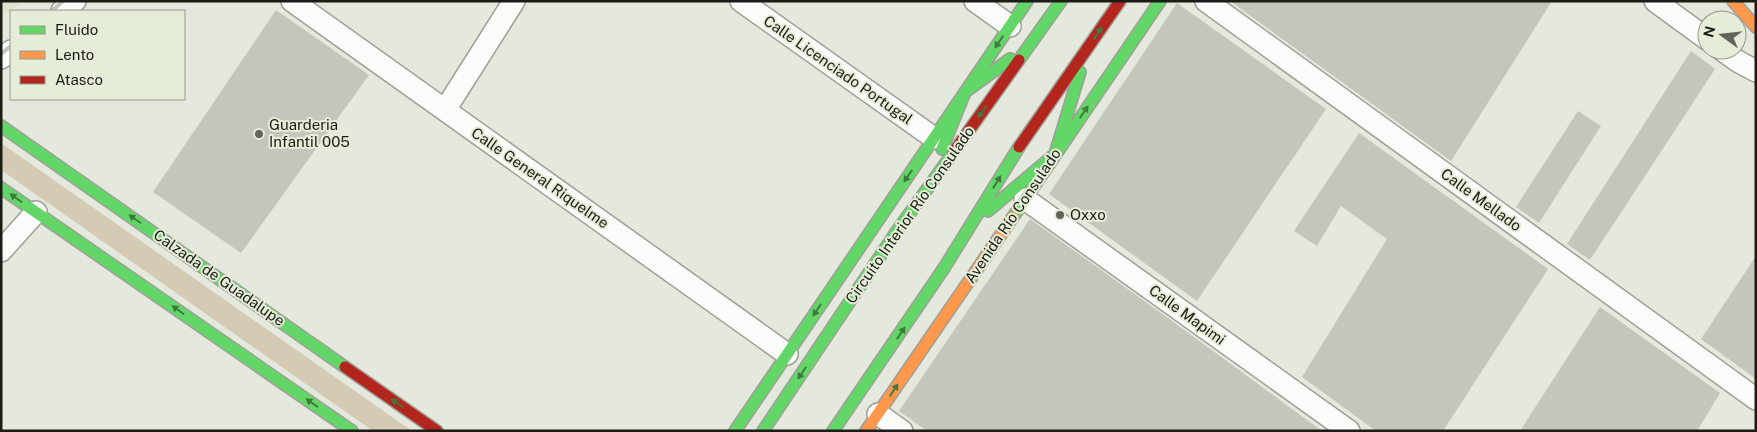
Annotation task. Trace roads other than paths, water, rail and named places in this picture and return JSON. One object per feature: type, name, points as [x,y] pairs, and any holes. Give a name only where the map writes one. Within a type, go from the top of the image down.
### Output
[{"type":"main road","points":[[735,431],[1027,1]]},
{"type":"main road","name":"Circuito Interior Río Consulado","points":[[763,431],[926,190],[1061,1]]},
{"type":"main road","points":[[833,431],[900,334],[1016,152],[1120,1]]},
{"type":"main road","name":"Avenida Río Consulado","points":[[872,422],[1160,1]]},
{"type":"main road","points":[[1733,1],[1756,27]]},
{"type":"main road","points":[[926,190],[965,92],[1030,45]]},
{"type":"main road","points":[[971,225],[1055,154],[1088,48]]},
{"type":"main road","name":"Calzada de Guadalupe","points":[[1,126],[437,431]]},
{"type":"main road","points":[[1,188],[352,431]]},
{"type":"street","points":[[63,10],[75,1]]},
{"type":"street","name":"Calle General Riquelme","points":[[292,1],[787,354]]},
{"type":"street","points":[[444,110],[514,1]]},
{"type":"street","name":"Calle Licenciado Portugal","points":[[741,1],[934,138]]},
{"type":"street","points":[[975,1],[1010,26]]},
{"type":"street","name":"Calle Mellado","points":[[1206,1],[1756,399]]},
{"type":"street","points":[[1655,1],[1697,32]]},
{"type":"street","points":[[1736,60],[1756,71]]},
{"type":"street","name":"Calle Mapimi","points":[[1025,199],[1349,431]]},
{"type":"street","points":[[1,251],[36,212]]},
{"type":"street","points":[[872,422],[902,431]]},
{"type":"railway","points":[[53,10],[63,1]]},
{"type":"railway","points":[[1,54],[10,47]]},
{"type":"place","name":"Guarderia Infantil 005","points":[[259,134]]},
{"type":"place","name":"Oxxo","points":[[1060,215]]}]
